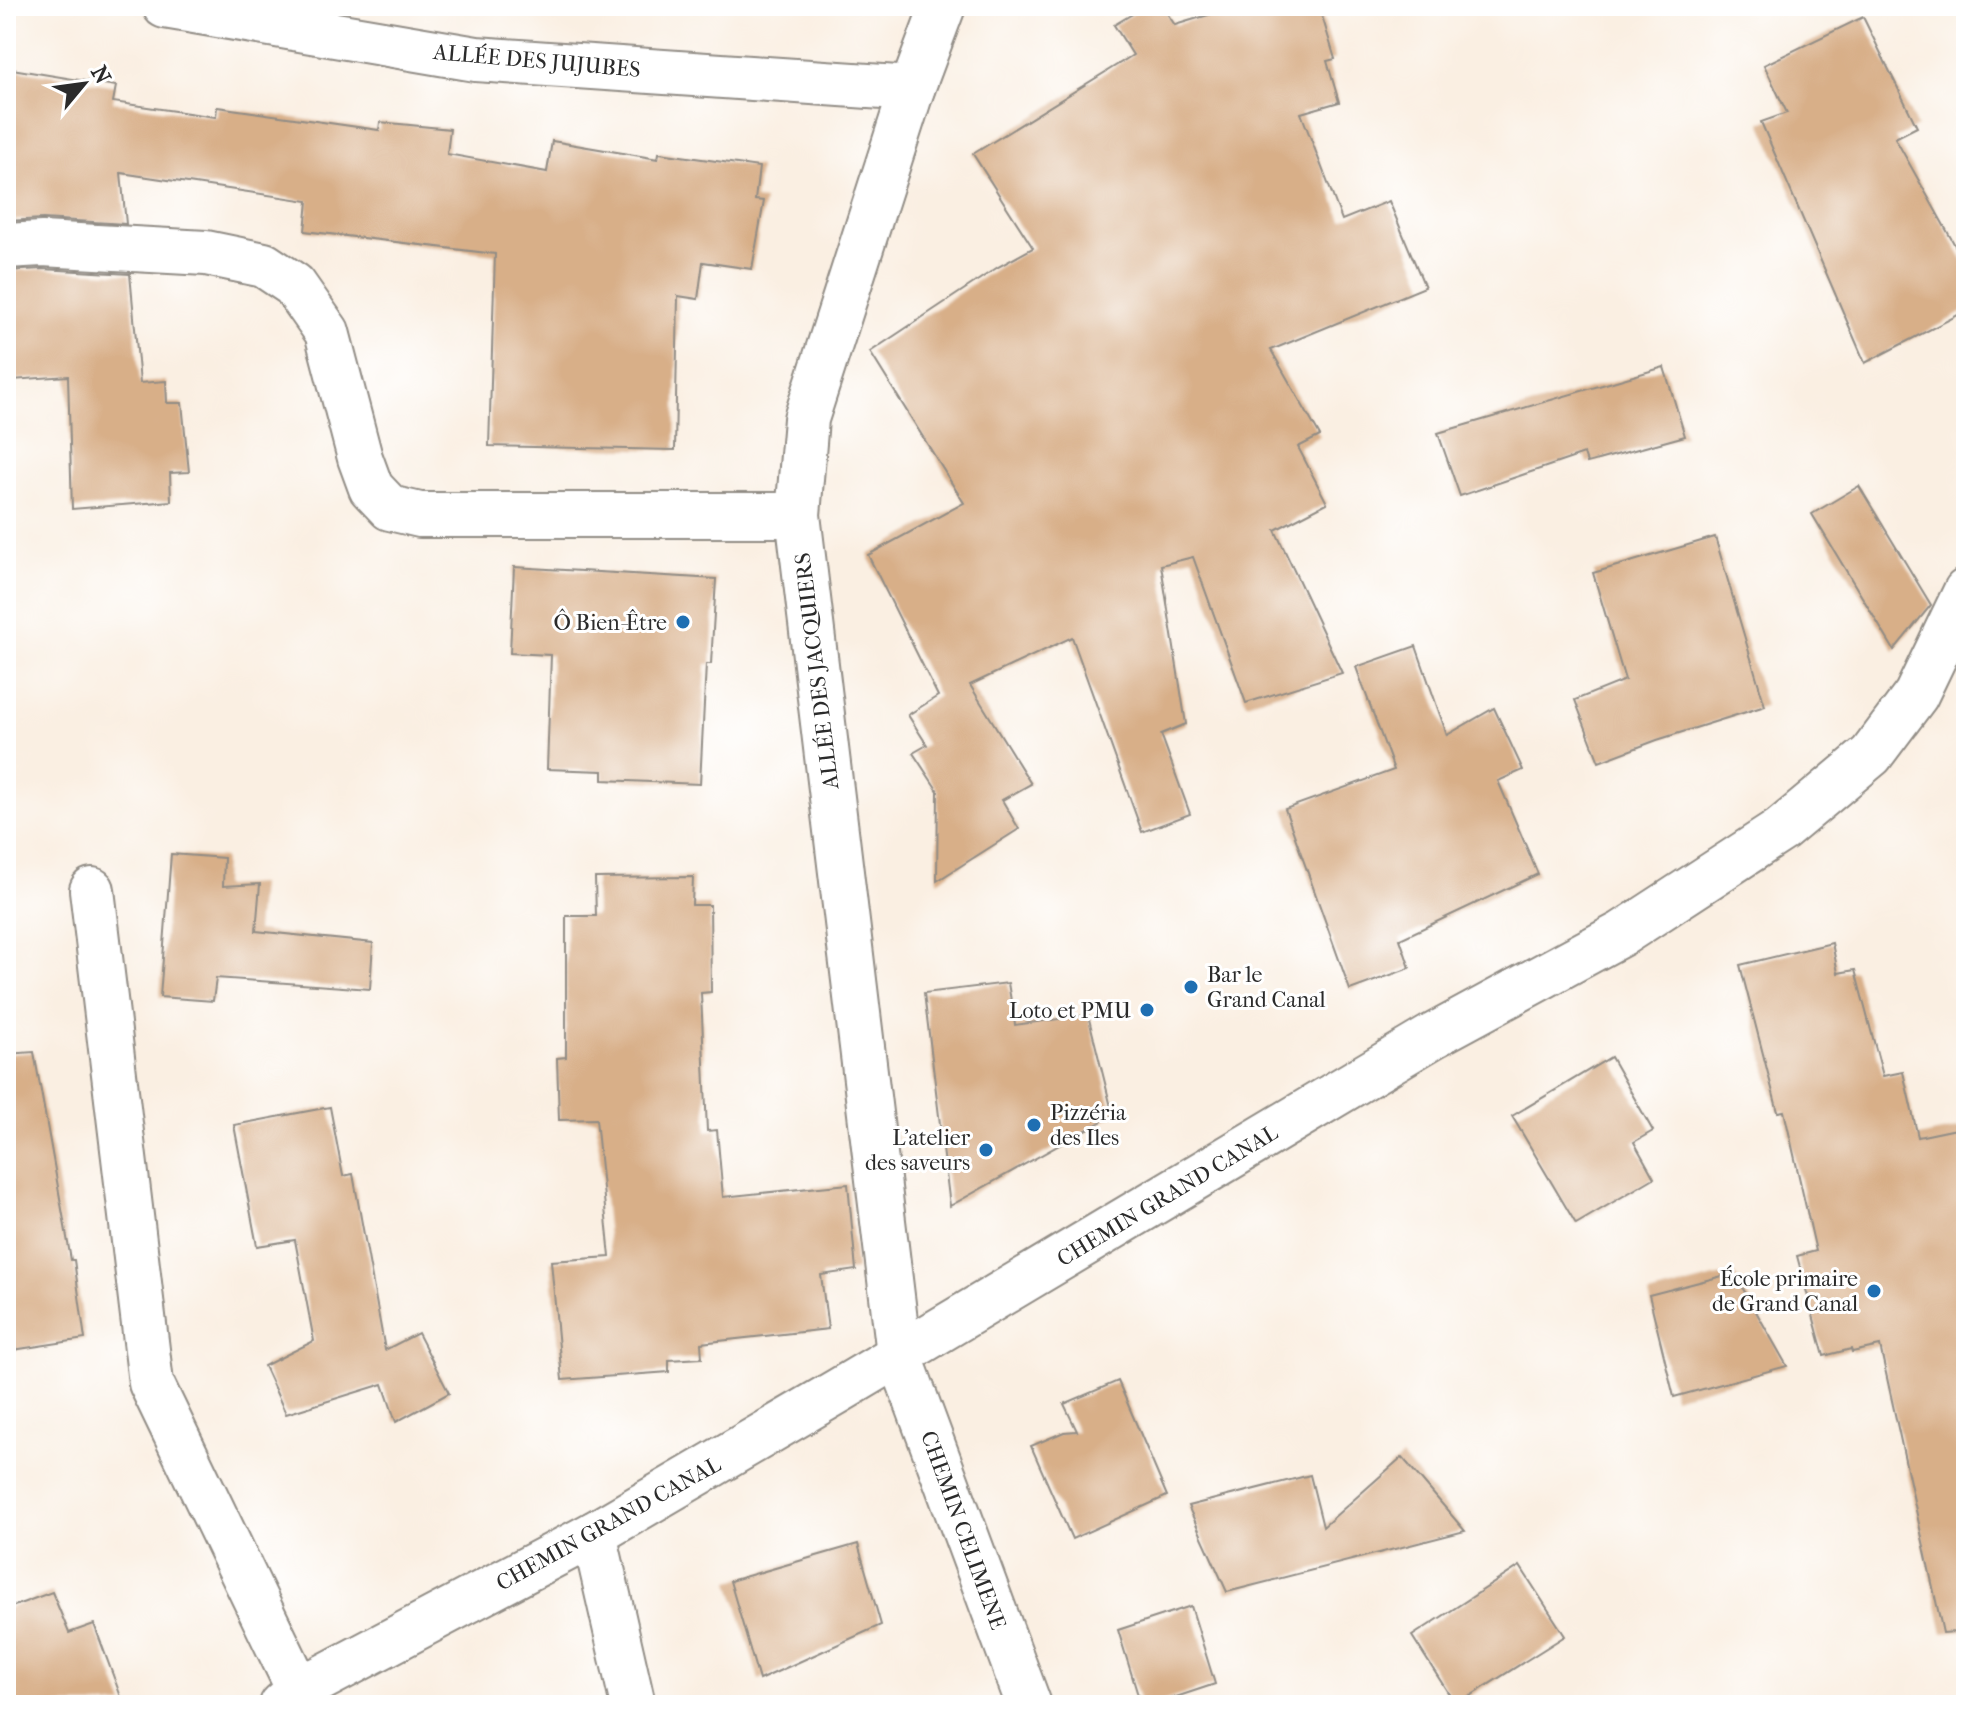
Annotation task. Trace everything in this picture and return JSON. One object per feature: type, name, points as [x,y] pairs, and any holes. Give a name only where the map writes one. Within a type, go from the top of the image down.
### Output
[{"type":"street","name":"ALLÉE DES JUJUBES","points":[[165,6],[476,59],[912,89]]},
{"type":"street","name":"ALLÉE DES JACQUIERS","points":[[899,1354],[798,515],[806,419],[912,89],[943,6]]},
{"type":"street","points":[[6,246],[42,244],[206,253],[264,265],[294,285],[327,332],[360,458],[371,488],[390,508],[420,515],[798,515]]},
{"type":"street","name":"CHEMIN GRAND CANAL","points":[[290,1698],[594,1534],[1433,1036],[1623,933],[1781,830],[1871,755],[1916,695],[1966,591]]},
{"type":"street","points":[[92,890],[151,1383],[290,1698]]},
{"type":"street","name":"CHEMIN CELIMENE","points":[[899,1354],[1029,1705]]},
{"type":"street","points":[[594,1534],[633,1705]]},
{"type":"building","points":[[1146,6],[1162,6],[1175,25],[1238,6],[1319,6],[1335,59],[1327,61],[1339,102],[1301,113],[1342,220],[1389,201],[1425,287],[1271,350],[1320,436],[1298,447],[1327,503],[1275,530],[1342,673],[1246,703],[1193,557],[1161,565],[1186,724],[1161,734],[1190,814],[1142,832],[1072,637],[970,685],[1031,784],[1002,800],[1019,829],[937,881],[938,791],[913,753],[927,745],[908,715],[938,696],[868,555],[964,503],[870,352],[998,267],[1033,248],[973,154],[1133,55],[1114,25]]},
{"type":"building","points":[[1863,17],[1917,127],[1895,138],[1966,265],[1966,311],[1865,363],[1761,122],[1787,113],[1764,65]]},
{"type":"building","points":[[6,68],[116,86],[113,102],[216,117],[217,107],[379,130],[380,122],[450,129],[447,154],[547,172],[552,141],[658,159],[659,153],[759,167],[755,200],[764,201],[752,269],[703,262],[698,299],[678,296],[675,450],[489,446],[495,254],[305,231],[308,201],[121,173],[126,224],[43,219],[6,221]]},
{"type":"building","points":[[42,269],[130,274],[140,383],[166,381],[167,403],[182,403],[189,472],[170,473],[171,501],[72,509],[68,376],[12,380],[6,319],[6,271]]},
{"type":"building","points":[[1664,367],[1685,436],[1587,463],[1584,454],[1460,496],[1438,433]]},
{"type":"building","points":[[1859,486],[1931,605],[1894,650],[1812,514]]},
{"type":"building","points":[[1715,537],[1765,706],[1599,762],[1575,700],[1625,680],[1593,573]]},
{"type":"building","points":[[514,567],[716,579],[711,664],[706,664],[700,784],[603,780],[603,771],[547,769],[551,655],[510,653]]},
{"type":"building","points":[[1416,646],[1447,735],[1494,708],[1523,770],[1498,781],[1538,874],[1400,939],[1410,968],[1350,990],[1285,809],[1394,770],[1356,667]]},
{"type":"building","points":[[171,854],[224,858],[223,886],[260,884],[256,931],[373,943],[370,989],[216,978],[213,1001],[160,997]]},
{"type":"building","points":[[693,877],[692,905],[710,905],[711,992],[701,993],[707,1131],[717,1130],[723,1197],[848,1184],[856,1270],[821,1275],[828,1329],[701,1343],[702,1358],[669,1360],[669,1372],[562,1380],[551,1261],[610,1257],[596,1119],[559,1120],[557,1058],[566,1057],[566,916],[596,916],[595,878]]},
{"type":"building","points":[[1832,943],[1838,973],[1855,970],[1883,1076],[1903,1072],[1918,1137],[1966,1127],[1966,1631],[1943,1633],[1880,1346],[1824,1356],[1797,1256],[1816,1251],[1784,1111],[1778,1112],[1740,965]]},
{"type":"building","points":[[1008,983],[1015,1025],[1088,1015],[1113,1115],[950,1206],[924,993]]},
{"type":"building","points":[[34,1052],[71,1260],[74,1260],[85,1339],[6,1351],[6,1054]]},
{"type":"building","points":[[1611,1057],[1653,1131],[1634,1142],[1654,1178],[1576,1224],[1512,1116]]},
{"type":"building","points":[[330,1107],[343,1176],[353,1174],[385,1350],[418,1333],[449,1393],[396,1422],[383,1384],[286,1414],[264,1366],[314,1341],[295,1240],[257,1246],[234,1125]]},
{"type":"building","points":[[1734,1273],[1787,1366],[1674,1397],[1649,1295]]},
{"type":"building","points":[[1118,1381],[1167,1496],[1072,1539],[1031,1446],[1064,1432],[1077,1431],[1064,1404]]},
{"type":"building","points":[[1402,1457],[1465,1531],[1227,1592],[1188,1506],[1310,1475],[1323,1527]]},
{"type":"building","points":[[858,1544],[881,1625],[759,1680],[730,1581]]},
{"type":"building","points":[[1520,1566],[1565,1636],[1456,1705],[1412,1636]]},
{"type":"building","points":[[52,1592],[69,1633],[94,1624],[124,1705],[6,1705],[6,1609]]},
{"type":"building","points":[[1191,1606],[1215,1684],[1152,1705],[1141,1705],[1118,1630]]},
{"type":"place","name":"Ô Bien-Être","points":[[683,622]]},
{"type":"place","name":"Bar le Grand Canal","points":[[1191,987]]},
{"type":"place","name":"Loto et PMU","points":[[1147,1010]]},
{"type":"place","name":"Pizzéria des Iles","points":[[1034,1125]]},
{"type":"place","name":"L'atelier des saveurs","points":[[986,1150]]},
{"type":"place","name":"École primaire de Grand Canal","points":[[1874,1291]]}]
